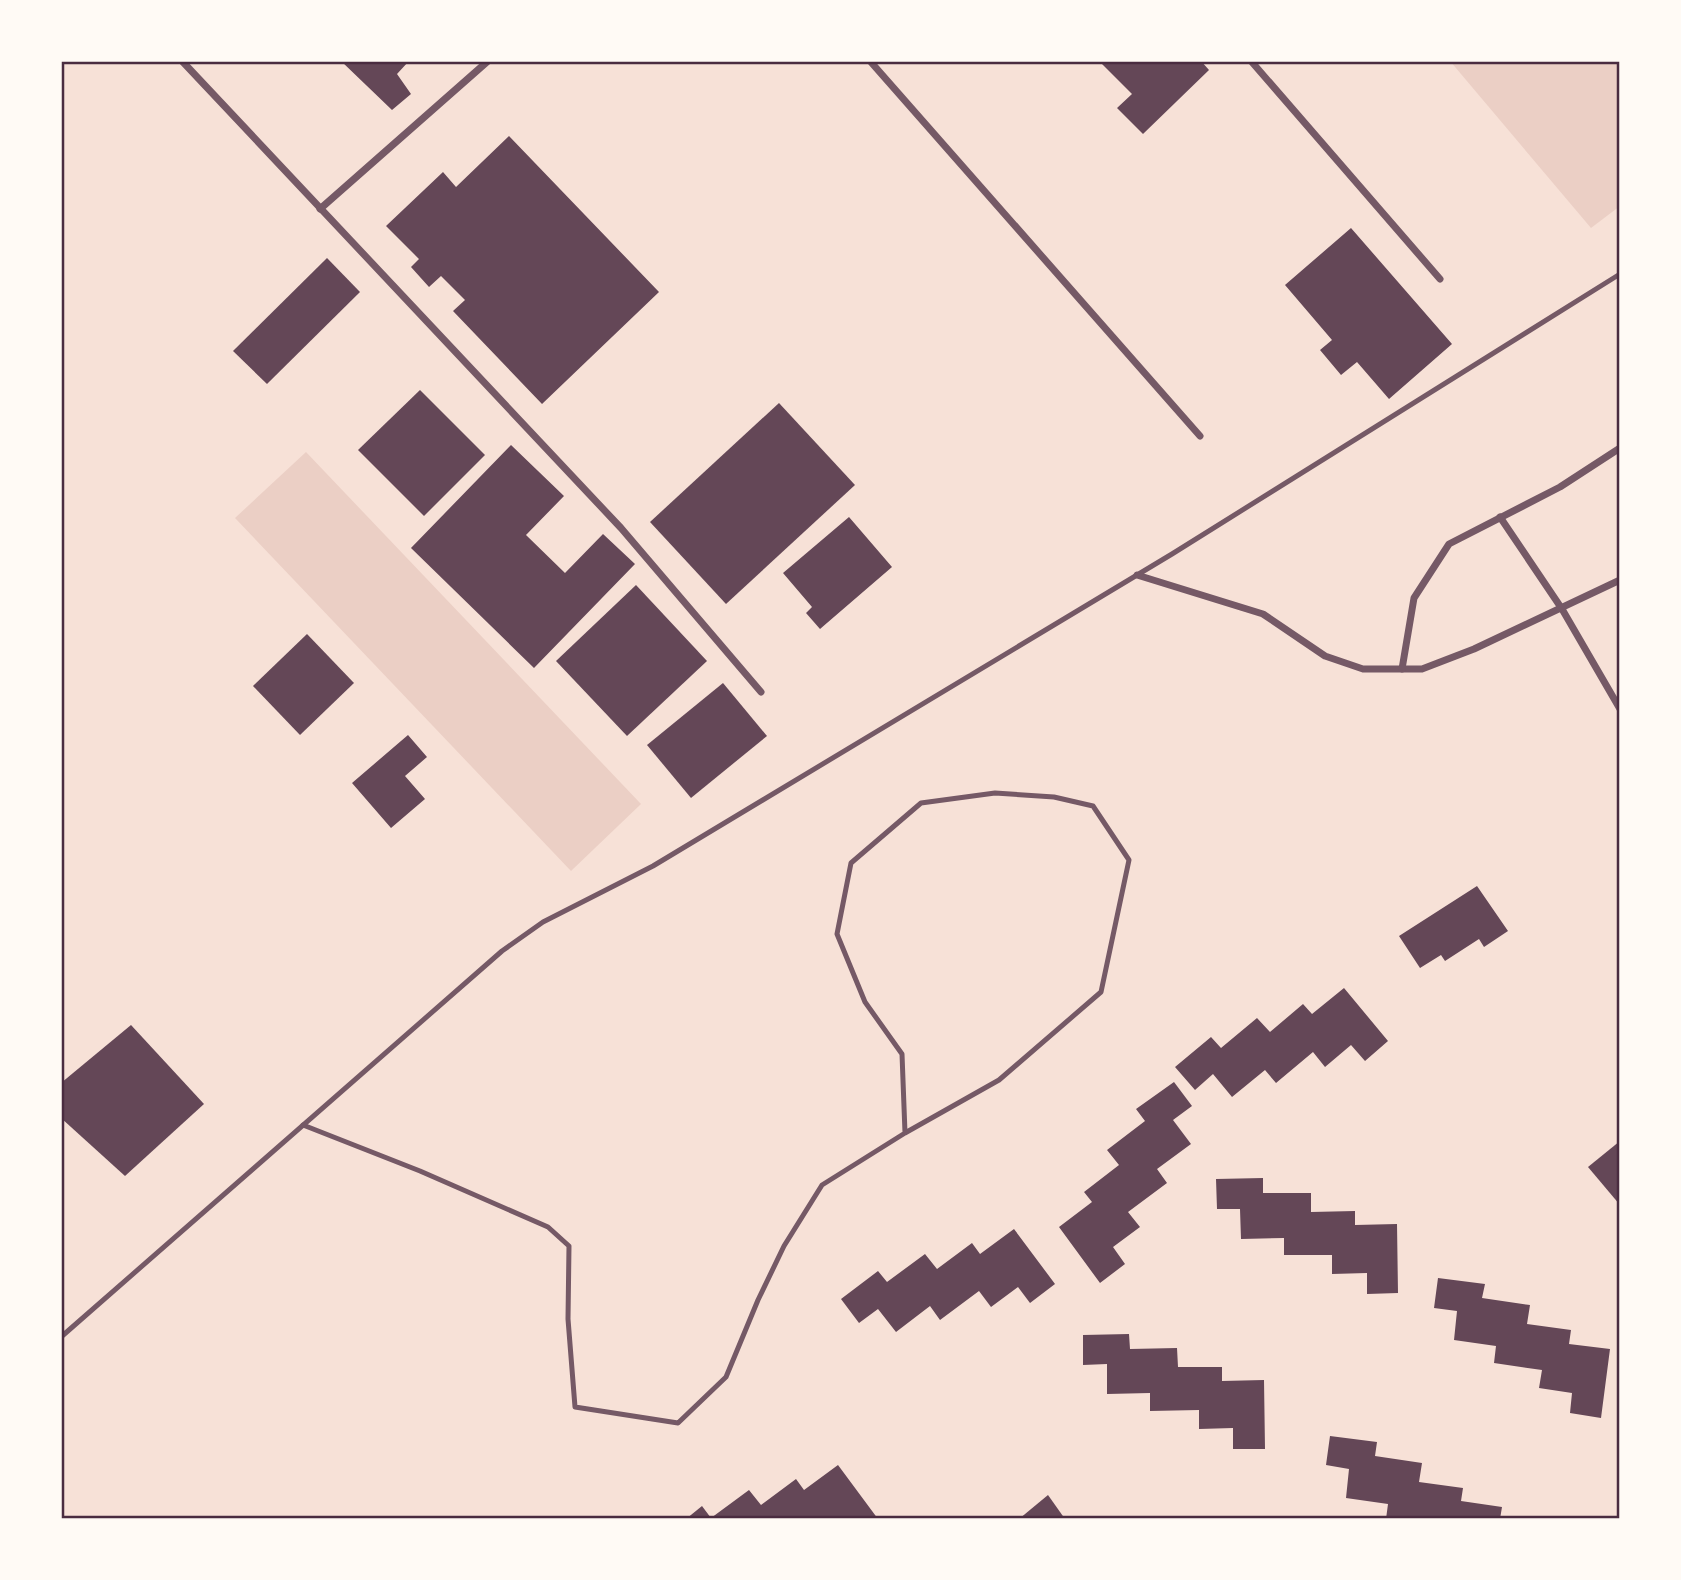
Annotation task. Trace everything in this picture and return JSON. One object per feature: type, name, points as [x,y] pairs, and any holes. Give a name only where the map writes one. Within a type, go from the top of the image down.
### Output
[{"type":"street","points":[[182,61],[621,528],[761,692]]},
{"type":"street","points":[[320,209],[488,61]]},
{"type":"street","points":[[870,61],[1200,436]]},
{"type":"street","points":[[1251,61],[1440,279]]},
{"type":"street","points":[[1402,669],[1414,598],[1449,544],[1560,486],[1620,448]]},
{"type":"street","points":[[1500,517],[1562,609],[1620,709]]},
{"type":"street","points":[[1137,575],[1263,614],[1325,656],[1363,669],[1422,669],[1474,649],[1620,580]]},
{"type":"lane","points":[[61,1337],[502,951],[543,922],[653,866],[1137,575],[1620,274]]},
{"type":"lane","points":[[303,1125],[420,1171],[548,1227],[569,1246],[568,1318],[575,1407],[678,1423],[726,1377],[784,1246],[822,1185],[905,1133],[999,1080],[1101,992],[1129,860],[1093,806],[1054,797],[995,793],[921,803],[851,863],[837,934],[865,1002],[902,1054],[905,1133]]},
{"type":"shaded area","points":[[1450,61],[1620,61],[1620,206],[1591,228]]},
{"type":"shaded area","points":[[306,452],[641,804],[571,871],[235,518]]},
{"type":"building","points":[[341,61],[409,61],[397,74],[411,94],[392,110]]},
{"type":"building","points":[[1099,61],[1201,61],[1209,70],[1143,134],[1117,108],[1132,94]]},
{"type":"building","points":[[509,136],[659,292],[542,404],[453,311],[465,300],[441,276],[429,287],[411,267],[419,259],[386,226],[443,172],[456,187]]},
{"type":"building","points":[[1351,228],[1452,344],[1389,399],[1357,362],[1341,375],[1320,350],[1332,340],[1285,285]]},
{"type":"building","points":[[327,258],[360,292],[267,384],[233,351]]},
{"type":"building","points":[[420,390],[485,455],[424,516],[358,450]]},
{"type":"building","points":[[779,403],[855,485],[726,604],[650,522]]},
{"type":"building","points":[[511,445],[564,496],[526,535],[565,573],[603,534],[635,564],[534,668],[411,548]]},
{"type":"building","points":[[849,517],[892,567],[820,629],[806,613],[812,607],[783,573]]},
{"type":"building","points":[[636,585],[707,661],[627,736],[556,661]]},
{"type":"building","points":[[307,634],[354,683],[300,735],[253,686]]},
{"type":"building","points":[[723,683],[767,736],[691,798],[647,745]]},
{"type":"building","points":[[408,735],[427,757],[405,776],[425,799],[391,828],[352,783]]},
{"type":"building","points":[[1477,886],[1508,931],[1484,947],[1479,939],[1445,961],[1441,955],[1420,968],[1399,936]]},
{"type":"building","points":[[1344,988],[1388,1041],[1365,1061],[1351,1045],[1325,1067],[1313,1052],[1276,1083],[1265,1070],[1232,1097],[1213,1074],[1195,1090],[1175,1067],[1211,1037],[1221,1048],[1257,1018],[1270,1032],[1303,1004],[1312,1014]]},
{"type":"building","points":[[131,1025],[204,1104],[125,1176],[61,1118],[61,1083]]},
{"type":"building","points":[[1174,1082],[1192,1106],[1173,1120],[1191,1144],[1157,1169],[1167,1183],[1128,1212],[1140,1227],[1113,1247],[1125,1264],[1100,1283],[1059,1227],[1092,1202],[1084,1192],[1119,1165],[1107,1150],[1145,1121],[1136,1109]]},
{"type":"building","points":[[1620,1141],[1620,1205],[1588,1167]]},
{"type":"building","points":[[1263,1178],[1263,1193],[1311,1193],[1311,1212],[1355,1211],[1355,1225],[1397,1224],[1398,1293],[1367,1294],[1367,1273],[1332,1274],[1332,1255],[1284,1255],[1284,1238],[1241,1239],[1240,1209],[1217,1209],[1216,1179]]},
{"type":"building","points":[[1014,1229],[1055,1284],[1030,1303],[1018,1287],[991,1307],[979,1291],[940,1320],[930,1306],[896,1332],[878,1309],[859,1323],[841,1299],[878,1271],[887,1282],[925,1254],[937,1269],[972,1243],[980,1254]]},
{"type":"building","points":[[1438,1278],[1485,1284],[1482,1298],[1530,1305],[1527,1324],[1571,1330],[1569,1344],[1610,1349],[1601,1418],[1570,1413],[1572,1393],[1539,1388],[1542,1370],[1494,1363],[1496,1346],[1454,1340],[1457,1311],[1434,1308]]},
{"type":"building","points":[[1129,1334],[1130,1349],[1177,1348],[1178,1367],[1222,1367],[1222,1381],[1264,1380],[1265,1449],[1233,1449],[1233,1428],[1199,1429],[1199,1410],[1150,1411],[1150,1393],[1107,1394],[1107,1364],[1083,1365],[1083,1335]]},
{"type":"building","points":[[1330,1436],[1377,1442],[1375,1456],[1422,1463],[1419,1482],[1463,1488],[1461,1501],[1502,1507],[1500,1519],[1386,1519],[1388,1504],[1346,1498],[1349,1469],[1326,1465]]},
{"type":"building","points":[[838,1465],[878,1519],[686,1519],[702,1506],[711,1518],[749,1490],[761,1505],[796,1479],[804,1490]]},
{"type":"building","points":[[1048,1495],[1065,1519],[1019,1519]]}]
